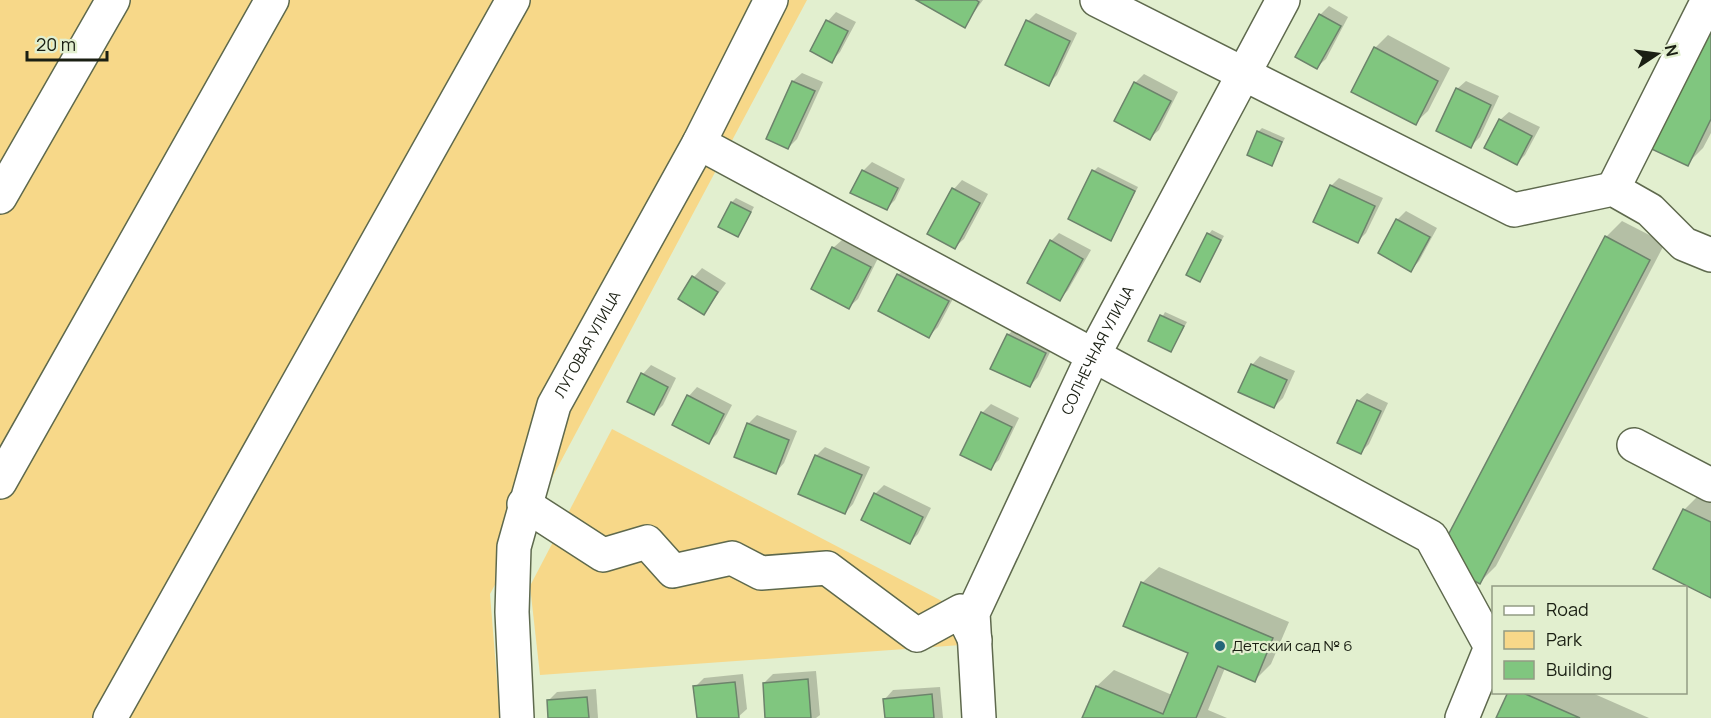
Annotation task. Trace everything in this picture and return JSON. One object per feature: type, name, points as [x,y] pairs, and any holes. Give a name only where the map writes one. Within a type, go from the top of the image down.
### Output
[{"type":"street","points":[[0,196],[113,0]]},
{"type":"street","points":[[0,482],[272,0]]},
{"type":"street","points":[[110,718],[513,0]]},
{"type":"street","name":"ЛУГОВАЯ УЛИЦА","points":[[517,718],[512,612],[514,546],[524,504],[554,405],[699,143],[771,0]]},
{"type":"street","points":[[1097,0],[1515,210],[1613,189],[1650,210],[1684,244],[1711,255]]},
{"type":"street","name":"СОЛНЕЧНАЯ УЛИЦА","points":[[980,718],[973,613],[1093,356],[1283,0]]},
{"type":"street","points":[[1613,189],[1708,0]]},
{"type":"street","points":[[699,143],[1431,537],[1491,647],[1462,718]]},
{"type":"street","points":[[1634,445],[1711,485]]},
{"type":"street","points":[[524,504],[603,555],[647,542],[674,571],[732,558],[761,573],[827,568],[917,635],[961,610],[975,640]]},
{"type":"green space","points":[[0,0],[807,0],[490,594],[500,718],[0,718]]},
{"type":"green space","points":[[612,429],[961,611],[961,645],[540,675],[530,586]]},
{"type":"building","points":[[916,0],[976,0],[979,2],[965,28]]},
{"type":"building","points":[[1711,13],[1711,119],[1688,166],[1645,146]]},
{"type":"building","points":[[1319,14],[1341,26],[1317,69],[1295,57]]},
{"type":"building","points":[[826,20],[848,31],[832,63],[810,51]]},
{"type":"building","points":[[1026,20],[1070,41],[1049,86],[1005,65]]},
{"type":"building","points":[[1374,47],[1438,81],[1416,125],[1351,92]]},
{"type":"building","points":[[792,81],[815,91],[788,149],[766,139]]},
{"type":"building","points":[[1134,82],[1171,101],[1150,140],[1114,121]]},
{"type":"building","points":[[1456,88],[1491,105],[1471,148],[1436,131]]},
{"type":"building","points":[[1499,119],[1532,136],[1517,165],[1484,148]]},
{"type":"building","points":[[1257,131],[1282,142],[1272,166],[1247,155]]},
{"type":"building","points":[[862,170],[898,188],[887,210],[850,193]]},
{"type":"building","points":[[1092,170],[1135,191],[1111,241],[1068,219]]},
{"type":"building","points":[[1330,185],[1375,206],[1358,243],[1313,222]]},
{"type":"building","points":[[952,188],[980,203],[955,249],[927,234]]},
{"type":"building","points":[[731,202],[751,212],[738,237],[718,227]]},
{"type":"building","points":[[1396,219],[1430,237],[1411,272],[1378,253]]},
{"type":"building","points":[[1207,233],[1221,240],[1200,282],[1186,275]]},
{"type":"building","points":[[1605,236],[1650,260],[1480,584],[1435,560]]},
{"type":"building","points":[[1050,240],[1083,259],[1060,301],[1027,283]]},
{"type":"building","points":[[832,247],[871,267],[849,309],[811,289]]},
{"type":"building","points":[[897,274],[949,301],[929,338],[878,311]]},
{"type":"building","points":[[692,276],[718,292],[704,315],[678,299]]},
{"type":"building","points":[[1160,315],[1184,326],[1171,352],[1148,341]]},
{"type":"building","points":[[1007,334],[1046,353],[1030,387],[990,369]]},
{"type":"building","points":[[1251,364],[1287,380],[1274,408],[1238,392]]},
{"type":"building","points":[[641,373],[668,387],[654,415],[627,402]]},
{"type":"building","points":[[687,395],[724,414],[709,444],[672,425]]},
{"type":"building","points":[[1357,400],[1381,411],[1361,454],[1337,443]]},
{"type":"building","points":[[981,412],[1012,427],[991,470],[960,455]]},
{"type":"building","points":[[747,423],[789,440],[776,474],[734,457]]},
{"type":"building","points":[[815,455],[862,475],[845,514],[798,494]]},
{"type":"building","points":[[874,493],[923,517],[910,544],[861,520]]},
{"type":"building","points":[[1683,509],[1711,522],[1711,598],[1653,569]]},
{"type":"building","name":"Детский сад № 6","points":[[1141,582],[1273,638],[1255,682],[1218,666],[1196,718],[1082,718],[1096,686],[1163,714],[1188,653],[1123,626]]},
{"type":"building","points":[[808,679],[811,718],[765,718],[763,683]]},
{"type":"building","points":[[735,682],[739,718],[697,718],[693,686]]},
{"type":"building","points":[[932,694],[934,718],[885,718],[883,699]]},
{"type":"building","points":[[1507,694],[1526,694],[1580,718],[1496,718]]},
{"type":"building","points":[[587,697],[589,718],[548,718],[547,700]]},
{"type":"place","name":"Детский сад № 6","points":[[1220,646]]}]
